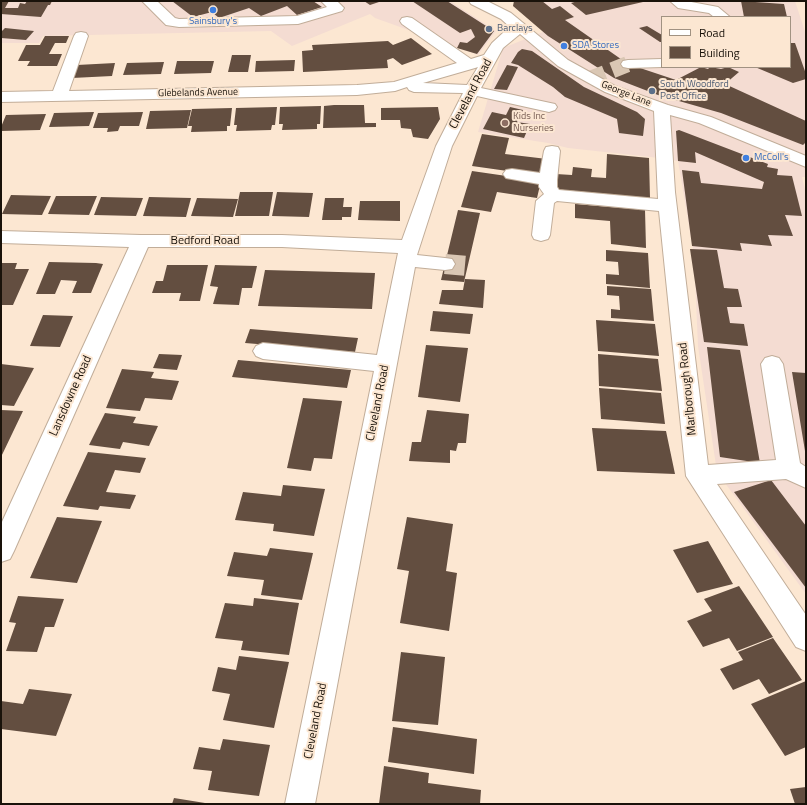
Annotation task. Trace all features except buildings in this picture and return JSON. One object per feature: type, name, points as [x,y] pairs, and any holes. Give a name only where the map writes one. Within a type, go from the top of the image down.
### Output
[{"type":"street","points":[[149,1],[171,22],[179,23],[298,20],[337,8],[328,1]]},
{"type":"street","name":"George Lane","points":[[476,1],[513,22],[564,63],[610,89],[662,108],[705,120],[806,162]]},
{"type":"street","name":"George Lane","points":[[499,1],[513,22]]},
{"type":"street","points":[[677,1],[683,5],[713,10],[721,16]]},
{"type":"street","points":[[407,22],[480,62]]},
{"type":"street","name":"Cleveland Road","points":[[300,804],[334,624],[408,254],[444,146],[472,90],[480,62],[510,34],[513,22]]},
{"type":"street","points":[[59,96],[81,36]]},
{"type":"street","name":"Glebelands Avenue","points":[[395,86],[480,62]]},
{"type":"street","points":[[628,64],[661,64]]},
{"type":"street","name":"Glebelands Avenue","points":[[1,97],[357,90],[395,86],[461,88],[549,107]]},
{"type":"street","name":"Marlborough Road","points":[[662,108],[667,206],[698,476],[806,638]]},
{"type":"street","points":[[541,235],[544,201],[551,188],[552,150]]},
{"type":"street","points":[[512,174],[551,188],[667,206]]},
{"type":"street","name":"Bedford Road","points":[[1,237],[141,241],[282,241],[408,254],[445,264]]},
{"type":"street","name":"Lansdowne Road","points":[[1,551],[141,241]]},
{"type":"street","points":[[263,351],[386,364]]},
{"type":"street","points":[[698,476],[798,473],[772,364]]},
{"type":"shaded area","points":[[1,1],[450,1],[496,31],[478,55],[375,18],[370,14],[292,46],[271,31],[43,36],[39,43],[1,43]]},
{"type":"shaded area","points":[[513,1],[795,1],[806,35],[806,177],[802,177],[806,194],[806,594],[717,472],[698,346],[694,255],[678,161],[568,148],[548,143],[478,132],[503,48],[543,32]]},
{"type":"tunnel","points":[[590,79],[628,64]]},
{"type":"tunnel","points":[[445,264],[467,266]]},
{"type":"place","name":"Sainsbury's","points":[[213,10]]},
{"type":"place","name":"Barclays","points":[[489,29]]},
{"type":"place","name":"SDA Stores","points":[[564,46]]},
{"type":"place","name":"South Woodford Post Office","points":[[652,91]]},
{"type":"place","name":"Kids Inc Nurseries","points":[[505,123]]},
{"type":"place","name":"McColl's","points":[[746,158]]}]
